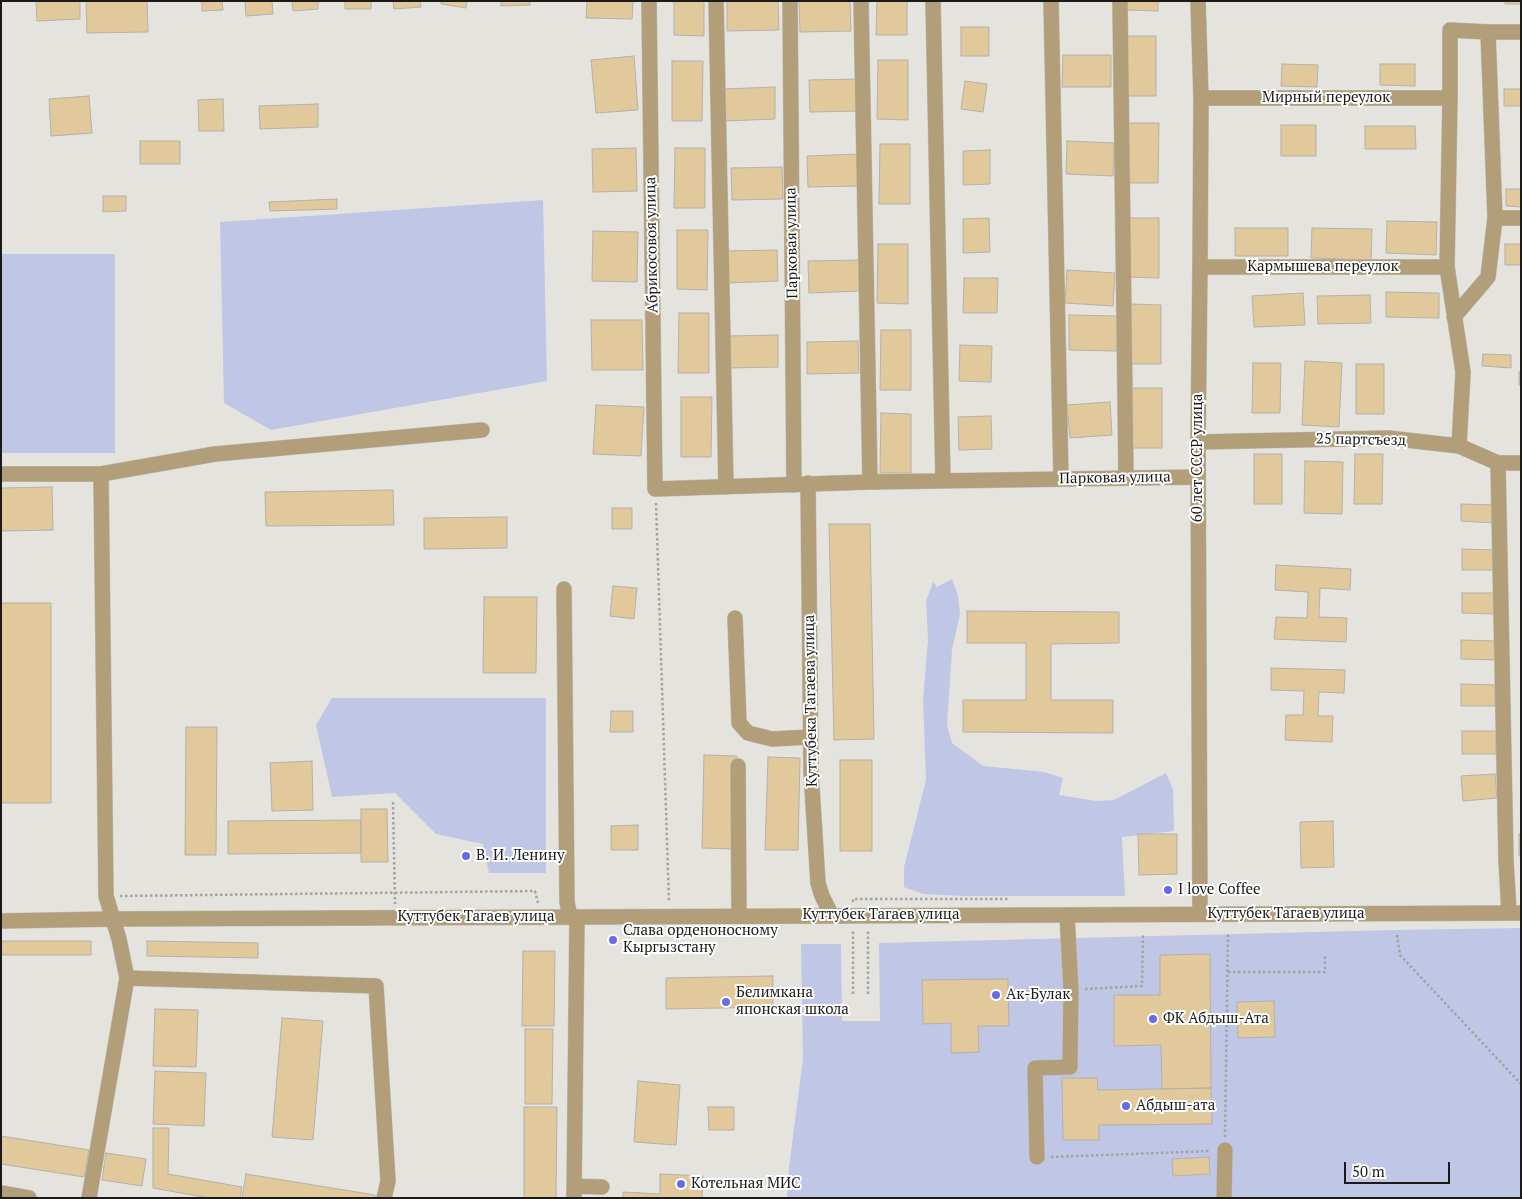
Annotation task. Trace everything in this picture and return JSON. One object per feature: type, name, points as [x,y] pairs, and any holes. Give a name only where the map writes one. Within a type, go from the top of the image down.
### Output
[{"type":"street","name":"Абрикосовоя улица","points":[[649,1],[655,489]]},
{"type":"street","points":[[716,1],[726,487]]},
{"type":"street","name":"Парковая улица","points":[[790,1],[801,484]]},
{"type":"street","points":[[861,1],[870,482]]},
{"type":"street","points":[[933,1],[943,481]]},
{"type":"street","points":[[1051,1],[1060,479]]},
{"type":"street","points":[[1120,1],[1126,478]]},
{"type":"street","name":"60 лет СССР улица","points":[[1198,1],[1201,98],[1198,442],[1200,914]]},
{"type":"street","points":[[1460,446],[1463,372],[1446,267],[1450,30],[1521,32]]},
{"type":"street","points":[[1454,317],[1488,277],[1495,218],[1488,32]]},
{"type":"street","name":"Мирный переулок","points":[[1201,98],[1450,98]]},
{"type":"street","points":[[1495,218],[1521,218]]},
{"type":"street","name":"Кармышева переулок","points":[[1200,267],[1446,267]]},
{"type":"street","points":[[1,474],[100,474],[216,454],[482,430]]},
{"type":"street","name":"25 партсъезд","points":[[1198,442],[1388,438],[1460,446],[1498,463],[1521,463]]},
{"type":"street","points":[[1498,463],[1506,860],[1515,913]]},
{"type":"street","points":[[89,1198],[127,978],[119,939],[106,896],[100,474]]},
{"type":"street","name":"Парковая улица","points":[[655,489],[870,482],[1198,477]]},
{"type":"street","name":"Куттубека Тагаева улица","points":[[801,484],[811,772],[818,883],[832,916]]},
{"type":"street","points":[[564,589],[567,902],[570,917],[574,1192],[602,1187]]},
{"type":"street","points":[[735,618],[740,723],[748,732],[772,739],[810,737]]},
{"type":"street","points":[[738,766],[739,916]]},
{"type":"street","name":"Куттубек Тагаев улица","points":[[1,921],[113,918],[1515,913]]},
{"type":"street","points":[[1037,1157],[1035,1068],[1070,1067],[1071,990],[1067,915]]},
{"type":"street","points":[[127,978],[376,986],[388,1181],[384,1198]]},
{"type":"street","points":[[1224,1198],[1225,1150]]},
{"type":"street","points":[[1,1193],[29,1198]]},
{"type":"path","points":[[655,489],[669,916]]},
{"type":"path","points":[[393,802],[395,918]]},
{"type":"path","points":[[106,896],[535,891],[542,917]]},
{"type":"path","points":[[868,916],[868,994]]},
{"type":"path","points":[[1071,990],[1142,986],[1143,933]]},
{"type":"path","points":[[1037,1157],[1225,1150],[1228,933]]},
{"type":"path","points":[[1397,935],[1400,955],[1521,1084]]},
{"type":"path","points":[[1228,972],[1325,972],[1325,956]]},
{"type":"shaded area","points":[[543,200],[547,381],[271,430],[224,403],[220,222]]},
{"type":"shaded area","points":[[1,254],[115,254],[115,453],[1,453]]},
{"type":"shaded area","points":[[952,579],[958,596],[960,614],[952,650],[947,725],[952,743],[983,766],[1044,772],[1063,778],[1059,795],[1096,801],[1114,800],[1166,773],[1173,789],[1174,831],[1122,837],[1125,896],[962,896],[923,894],[904,887],[904,867],[926,780],[923,700],[928,640],[926,601],[933,582],[937,587]]},
{"type":"shaded area","points":[[332,698],[546,698],[546,873],[489,873],[483,844],[436,834],[395,793],[332,797],[316,725]]},
{"type":"shaded area","name":"ФК Абдыш-Ата","points":[[1521,928],[1521,1198],[787,1198],[789,1167],[803,1059],[801,944],[841,944],[842,1021],[880,1021],[879,943]]},
{"type":"building","points":[[36,1],[80,1],[80,19],[37,21]]},
{"type":"building","points":[[86,1],[147,1],[148,32],[87,33]]},
{"type":"building","points":[[202,1],[222,1],[223,10],[202,11]]},
{"type":"building","points":[[245,1],[272,1],[273,14],[246,16]]},
{"type":"building","points":[[292,1],[318,1],[318,9],[293,11]]},
{"type":"building","points":[[345,1],[371,1],[371,9],[345,9]]},
{"type":"building","points":[[393,1],[420,1],[421,7],[394,9]]},
{"type":"building","points":[[441,1],[467,1],[466,8],[441,4]]},
{"type":"building","points":[[501,1],[530,1],[530,5],[501,6]]},
{"type":"building","points":[[587,1],[633,1],[632,19],[586,18]]},
{"type":"building","points":[[674,1],[704,1],[704,36],[674,35]]},
{"type":"building","points":[[727,1],[778,1],[779,30],[727,31]]},
{"type":"building","points":[[799,1],[850,1],[851,31],[800,32]]},
{"type":"building","points":[[877,1],[907,1],[907,35],[876,35]]},
{"type":"building","points":[[1127,1],[1158,1],[1158,11],[1127,10]]},
{"type":"building","points":[[1505,1],[1521,1],[1521,4],[1505,4]]},
{"type":"building","points":[[961,27],[989,27],[989,56],[961,56]]},
{"type":"building","points":[[1126,36],[1156,36],[1156,96],[1125,96]]},
{"type":"building","points":[[1063,55],[1111,55],[1111,87],[1062,87]]},
{"type":"building","points":[[634,56],[638,110],[596,113],[591,60]]},
{"type":"building","points":[[878,60],[908,60],[908,120],[877,119]]},
{"type":"building","points":[[672,61],[703,61],[702,121],[672,121]]},
{"type":"building","points":[[1282,64],[1318,65],[1317,87],[1281,86]]},
{"type":"building","points":[[1380,64],[1415,64],[1415,86],[1380,85]]},
{"type":"building","points":[[860,79],[861,111],[810,112],[809,80]]},
{"type":"building","points":[[965,81],[987,84],[983,112],[961,109]]},
{"type":"building","points":[[775,87],[775,119],[724,121],[723,89]]},
{"type":"building","points":[[1504,89],[1521,89],[1521,106],[1504,106]]},
{"type":"building","points":[[89,96],[92,133],[51,136],[49,99]]},
{"type":"building","points":[[223,99],[224,131],[199,131],[198,100]]},
{"type":"building","points":[[318,104],[318,127],[260,129],[259,106]]},
{"type":"building","points":[[1128,123],[1159,123],[1158,183],[1128,183]]},
{"type":"building","points":[[1281,125],[1316,125],[1316,156],[1281,156]]},
{"type":"building","points":[[1365,126],[1415,126],[1416,149],[1365,149]]},
{"type":"building","points":[[140,141],[180,141],[180,164],[140,164]]},
{"type":"building","points":[[1067,141],[1114,143],[1113,176],[1066,174]]},
{"type":"building","points":[[880,144],[910,144],[910,204],[879,204]]},
{"type":"building","points":[[636,148],[637,191],[593,192],[592,149]]},
{"type":"building","points":[[675,148],[705,148],[705,208],[674,208]]},
{"type":"building","points":[[990,150],[990,184],[963,185],[963,151]]},
{"type":"building","points":[[858,154],[859,186],[808,187],[807,156]]},
{"type":"building","points":[[782,167],[783,199],[732,200],[731,168]]},
{"type":"building","points":[[1506,189],[1521,189],[1521,207],[1506,206]]},
{"type":"building","points":[[103,196],[126,196],[126,211],[103,212]]},
{"type":"building","points":[[337,199],[337,209],[270,211],[269,202]]},
{"type":"building","points":[[989,218],[990,252],[963,253],[963,219]]},
{"type":"building","points":[[1129,218],[1159,218],[1159,278],[1128,277]]},
{"type":"building","points":[[1387,221],[1437,222],[1436,255],[1386,253]]},
{"type":"building","points":[[1235,228],[1288,228],[1288,256],[1235,256]]},
{"type":"building","points":[[1312,228],[1372,229],[1371,260],[1311,258]]},
{"type":"building","points":[[677,230],[708,230],[707,290],[677,289]]},
{"type":"building","points":[[593,231],[638,232],[637,282],[592,281]]},
{"type":"building","points":[[878,244],[908,244],[908,304],[877,303]]},
{"type":"building","points":[[1505,244],[1521,244],[1521,265],[1505,265]]},
{"type":"building","points":[[777,250],[778,281],[727,283],[726,251]]},
{"type":"building","points":[[859,260],[860,291],[809,293],[808,261]]},
{"type":"building","points":[[1067,270],[1115,273],[1113,306],[1065,303]]},
{"type":"building","points":[[964,278],[998,278],[997,313],[963,313]]},
{"type":"building","points":[[1386,292],[1439,293],[1439,318],[1386,317]]},
{"type":"building","points":[[1303,293],[1305,325],[1254,327],[1252,296]]},
{"type":"building","points":[[1370,295],[1371,323],[1318,324],[1317,296]]},
{"type":"building","points":[[1131,304],[1161,305],[1161,364],[1130,364]]},
{"type":"building","points":[[679,313],[709,313],[709,373],[678,373]]},
{"type":"building","points":[[1069,315],[1117,316],[1116,351],[1069,350]]},
{"type":"building","points":[[591,320],[642,320],[643,370],[592,370]]},
{"type":"building","points":[[881,330],[911,330],[911,390],[880,390]]},
{"type":"building","points":[[778,335],[778,367],[727,368],[726,336]]},
{"type":"building","points":[[858,341],[859,373],[807,374],[807,342]]},
{"type":"building","points":[[960,345],[992,346],[991,382],[959,381]]},
{"type":"building","points":[[1483,354],[1511,355],[1511,368],[1482,366]]},
{"type":"building","points":[[1305,361],[1342,363],[1339,427],[1302,425]]},
{"type":"building","points":[[1253,363],[1281,363],[1280,413],[1252,413]]},
{"type":"building","points":[[1356,364],[1384,364],[1384,414],[1356,414]]},
{"type":"building","points":[[1519,372],[1521,372],[1521,385],[1519,385]]},
{"type":"building","points":[[1132,388],[1162,388],[1162,448],[1131,448]]},
{"type":"building","points":[[681,397],[712,397],[711,457],[681,457]]},
{"type":"building","points":[[1110,402],[1112,435],[1070,438],[1067,405]]},
{"type":"building","points":[[596,405],[644,407],[641,456],[593,454]]},
{"type":"building","points":[[881,413],[911,414],[911,473],[880,473]]},
{"type":"building","points":[[991,416],[992,449],[959,450],[958,417]]},
{"type":"building","points":[[1254,454],[1282,454],[1282,504],[1254,504]]},
{"type":"building","points":[[1355,454],[1383,454],[1382,504],[1354,504]]},
{"type":"building","points":[[1305,461],[1343,462],[1342,514],[1304,513]]},
{"type":"building","points":[[52,487],[53,530],[1,531],[1,488]]},
{"type":"building","points":[[393,490],[394,525],[266,526],[265,492]]},
{"type":"building","points":[[1461,504],[1496,505],[1495,523],[1461,521]]},
{"type":"building","points":[[612,508],[632,508],[632,529],[612,529]]},
{"type":"building","points":[[507,517],[507,548],[424,549],[424,518]]},
{"type":"building","points":[[829,524],[870,524],[874,739],[834,740]]},
{"type":"building","points":[[1462,549],[1495,550],[1495,570],[1462,570]]},
{"type":"building","points":[[1276,565],[1351,569],[1350,590],[1320,588],[1319,617],[1347,618],[1346,642],[1274,639],[1276,617],[1307,618],[1308,592],[1275,590]]},
{"type":"building","points":[[613,586],[637,588],[634,619],[610,616]]},
{"type":"building","points":[[1462,593],[1496,593],[1496,614],[1462,613]]},
{"type":"building","points":[[484,597],[537,597],[536,673],[483,673]]},
{"type":"building","points":[[1,603],[51,603],[51,803],[1,803]]},
{"type":"building","points":[[967,611],[1119,612],[1119,643],[1051,644],[1051,700],[1113,700],[1113,733],[963,732],[963,700],[1026,700],[1026,643],[967,643]]},
{"type":"building","points":[[1461,640],[1496,641],[1496,660],[1461,659]]},
{"type":"building","points":[[1271,668],[1345,670],[1344,693],[1319,692],[1318,716],[1333,716],[1332,742],[1285,740],[1286,715],[1303,715],[1304,691],[1271,690]]},
{"type":"building","points":[[1461,684],[1495,685],[1495,706],[1461,706]]},
{"type":"building","points":[[611,711],[633,711],[633,732],[610,732]]},
{"type":"building","points":[[186,727],[217,727],[216,855],[185,855]]},
{"type":"building","points":[[1462,731],[1496,731],[1496,754],[1462,754]]},
{"type":"building","points":[[704,755],[737,756],[734,849],[702,848]]},
{"type":"building","points":[[768,757],[800,758],[798,850],[765,850]]},
{"type":"building","points":[[840,760],[872,760],[872,851],[840,851]]},
{"type":"building","points":[[312,761],[313,810],[272,811],[270,763]]},
{"type":"building","points":[[1495,774],[1497,798],[1463,801],[1461,776]]},
{"type":"building","points":[[361,809],[387,809],[388,862],[361,862]]},
{"type":"building","points":[[361,820],[361,853],[228,854],[228,821]]},
{"type":"building","points":[[1333,821],[1334,867],[1301,868],[1300,822]]},
{"type":"building","points":[[638,825],[638,850],[611,850],[611,826]]},
{"type":"building","points":[[1138,834],[1177,834],[1177,874],[1139,875]]},
{"type":"building","points":[[1519,834],[1521,834],[1521,856],[1519,856]]},
{"type":"building","points":[[1,941],[91,941],[91,955],[1,955]]},
{"type":"building","points":[[147,941],[258,943],[258,958],[147,956]]},
{"type":"building","points":[[523,951],[555,951],[554,1026],[522,1026]]},
{"type":"building","points":[[1210,954],[1211,1088],[1162,1089],[1161,1045],[1114,1046],[1114,995],[1160,995],[1160,955]]},
{"type":"building","points":[[773,976],[773,1007],[666,1009],[666,978]]},
{"type":"building","points":[[1008,979],[1009,1026],[978,1026],[979,1052],[951,1053],[951,1023],[923,1024],[922,980]]},
{"type":"building","points":[[1274,1001],[1275,1037],[1238,1038],[1237,1002]]},
{"type":"building","points":[[155,1009],[198,1010],[196,1067],[153,1066]]},
{"type":"building","points":[[282,1018],[323,1021],[313,1140],[272,1137]]},
{"type":"building","points":[[525,1029],[553,1029],[552,1104],[525,1104]]},
{"type":"building","points":[[155,1071],[206,1073],[204,1126],[153,1124]]},
{"type":"building","points":[[1062,1078],[1097,1078],[1098,1090],[1211,1088],[1212,1124],[1099,1125],[1099,1140],[1063,1140]]},
{"type":"building","points":[[638,1081],[680,1085],[676,1145],[634,1142]]},
{"type":"building","points":[[524,1107],[557,1107],[556,1198],[524,1198]]},
{"type":"building","points":[[708,1107],[734,1107],[734,1130],[709,1130]]},
{"type":"building","points":[[153,1128],[169,1128],[168,1174],[242,1187],[240,1198],[209,1198],[153,1188]]},
{"type":"building","points":[[1,1136],[89,1150],[84,1177],[1,1164]]},
{"type":"building","points":[[106,1153],[146,1159],[142,1186],[102,1180]]},
{"type":"building","points":[[1209,1157],[1210,1174],[1173,1176],[1172,1159]]},
{"type":"building","points":[[246,1174],[375,1195],[375,1198],[242,1198]]},
{"type":"building","name":"Котельная МИС","points":[[660,1174],[703,1176],[702,1198],[623,1198],[623,1192],[660,1194]]},
{"type":"place","name":"В. И. Ленину","points":[[466,856]]},
{"type":"place","name":"I love Coffee","points":[[1168,890]]},
{"type":"place","name":"Слава орденоносному Кыргызстану","points":[[613,940]]},
{"type":"place","name":"Ак-Булак","points":[[996,995]]},
{"type":"place","name":"Белимкана японская школа","points":[[726,1002]]},
{"type":"place","name":"ФК Абдыш-Ата","points":[[1153,1019]]},
{"type":"place","name":"Абдыш-ата","points":[[1126,1106]]},
{"type":"place","name":"Котельная МИС","points":[[681,1184]]}]
